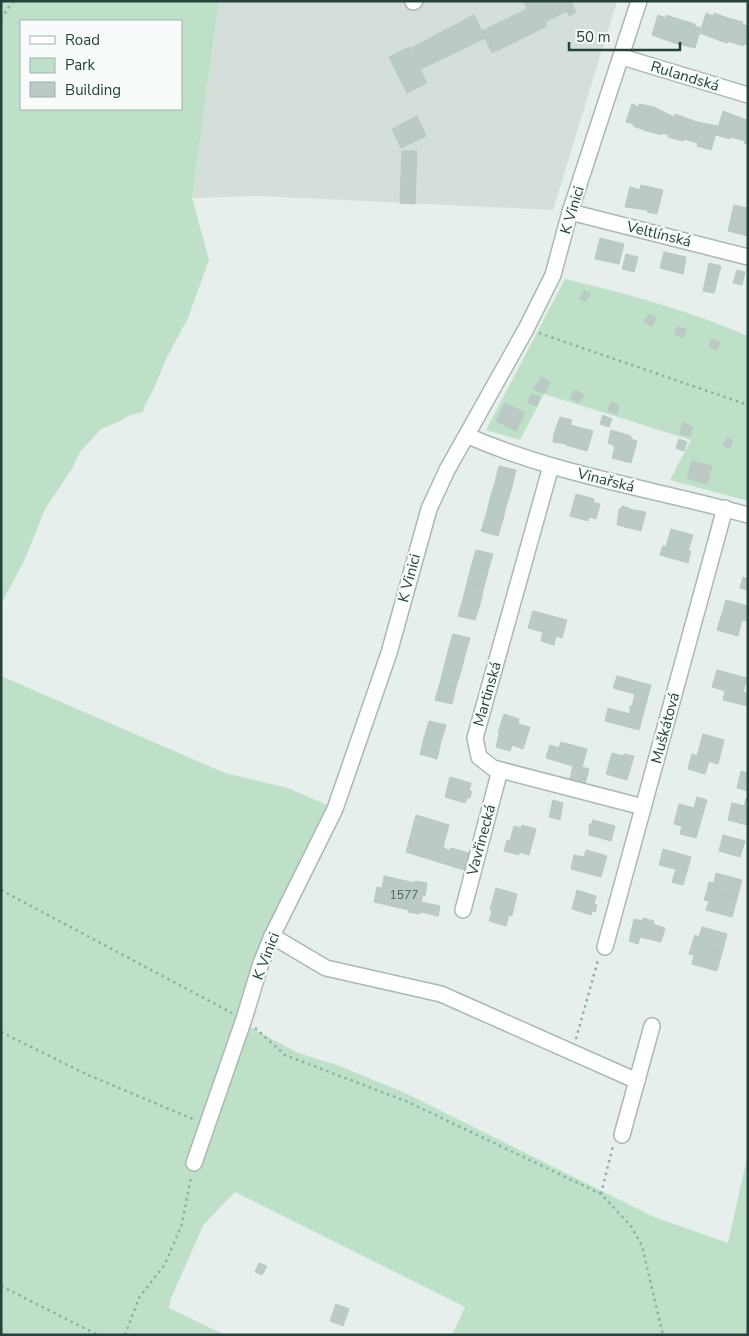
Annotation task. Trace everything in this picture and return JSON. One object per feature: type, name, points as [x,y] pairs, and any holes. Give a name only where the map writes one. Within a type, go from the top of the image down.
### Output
[{"type":"street","name":"K Vinici","points":[[194,1163],[244,1019],[261,963],[272,936],[335,809],[389,653],[429,509],[447,470],[468,436],[553,275],[570,212],[639,1]]},
{"type":"street","name":"Rulandská","points":[[622,56],[748,95]]},
{"type":"street","name":"Veltlínská","points":[[570,212],[748,257]]},
{"type":"street","name":"Vinařská","points":[[468,436],[492,447],[551,466],[748,515]]},
{"type":"street","name":"Martinská","points":[[551,466],[475,738],[479,757],[493,768],[643,807]]},
{"type":"street","name":"Muškátová","points":[[602,951],[725,508]]},
{"type":"street","name":"Vavřinecká","points":[[463,910],[500,770]]},
{"type":"street","points":[[272,936],[326,968],[441,994],[637,1081]]},
{"type":"street","points":[[622,1135],[652,1026]]},
{"type":"path","points":[[1,19],[13,1]]},
{"type":"path","points":[[526,329],[748,405]]},
{"type":"path","points":[[1,890],[244,1019],[286,1054],[408,1102],[601,1194],[631,1226],[642,1246],[663,1335]]},
{"type":"path","points":[[573,1053],[602,951]]},
{"type":"path","points":[[1,1032],[88,1075],[207,1125]]},
{"type":"path","points":[[601,1194],[616,1133],[622,1135]]},
{"type":"path","points":[[124,1335],[139,1298],[165,1264],[182,1224],[194,1163]]},
{"type":"path","points":[[1,1286],[98,1335]]},
{"type":"shaded area","points":[[219,1],[617,1],[553,210],[259,196],[192,198]]},
{"type":"green space","points":[[1,1],[219,1],[192,198],[209,260],[188,318],[167,357],[143,412],[130,415],[101,429],[80,452],[73,467],[45,509],[24,561],[1,604]]},
{"type":"green space","points":[[565,279],[658,303],[748,336],[748,501],[670,480],[691,440],[544,394],[520,440],[486,430]]},
{"type":"green space","points":[[1,676],[225,773],[288,788],[327,805],[267,927],[235,1019],[298,1053],[337,1065],[405,1093],[654,1217],[728,1243],[748,1153],[748,1335],[452,1335],[465,1307],[235,1192],[204,1224],[171,1298],[169,1308],[225,1335],[1,1335]]},
{"type":"building","points":[[523,1],[571,1],[576,12],[569,16],[567,11],[545,22],[547,26],[492,53],[482,31],[527,9]]},
{"type":"building","points":[[706,13],[713,16],[714,13],[728,18],[721,41],[700,33]]},
{"type":"building","points":[[474,15],[485,38],[421,69],[411,48]]},
{"type":"building","points":[[658,15],[666,18],[666,15],[681,20],[674,43],[652,35]]},
{"type":"building","points":[[728,18],[743,22],[742,24],[748,26],[743,46],[728,41],[728,43],[721,41]]},
{"type":"building","points":[[681,20],[701,28],[695,48],[674,43]]},
{"type":"building","points":[[748,30],[748,45],[744,44]]},
{"type":"building","points":[[409,47],[427,83],[407,93],[389,57]]},
{"type":"building","points":[[632,104],[639,107],[639,104],[654,107],[647,131],[626,122]]},
{"type":"building","points":[[654,107],[674,117],[669,135],[647,131]]},
{"type":"building","points":[[723,111],[744,119],[738,139],[716,135]]},
{"type":"building","points":[[675,114],[697,122],[691,141],[668,137]]},
{"type":"building","points":[[417,116],[426,136],[401,148],[392,129]]},
{"type":"building","points":[[744,119],[748,120],[748,144],[738,139]]},
{"type":"building","points":[[697,122],[718,126],[711,150],[697,146],[698,143],[691,141]]},
{"type":"building","points":[[402,151],[417,151],[415,204],[400,203]]},
{"type":"building","points":[[641,185],[663,190],[657,214],[647,212],[648,210],[625,207],[630,187],[640,190]]},
{"type":"building","points":[[734,205],[748,208],[748,236],[728,231]]},
{"type":"building","points":[[600,238],[624,244],[619,264],[595,259]]},
{"type":"building","points":[[664,252],[686,257],[683,274],[660,268]]},
{"type":"building","points":[[626,254],[638,257],[634,272],[622,269]]},
{"type":"building","points":[[709,263],[721,266],[714,293],[703,291]]},
{"type":"building","points":[[737,270],[745,272],[742,285],[733,283]]},
{"type":"building","points":[[584,290],[590,294],[585,302],[579,298]]},
{"type":"building","points":[[649,314],[656,318],[652,326],[644,322]]},
{"type":"building","points":[[677,327],[686,329],[683,338],[675,335]]},
{"type":"building","points":[[712,339],[720,342],[717,350],[709,347]]},
{"type":"building","points":[[541,377],[550,382],[544,394],[534,389]]},
{"type":"building","points":[[575,390],[584,395],[579,403],[570,398]]},
{"type":"building","points":[[531,394],[540,397],[537,406],[528,403]]},
{"type":"building","points":[[611,402],[619,405],[617,414],[608,411]]},
{"type":"building","points":[[505,403],[525,413],[516,431],[496,421]]},
{"type":"building","points":[[603,415],[612,419],[609,427],[600,424]]},
{"type":"building","points":[[560,417],[572,420],[570,425],[593,431],[587,451],[567,444],[553,442]]},
{"type":"building","points":[[683,422],[693,427],[690,436],[680,434]]},
{"type":"building","points":[[611,430],[631,436],[631,439],[637,441],[631,463],[612,458],[615,446],[608,443]]},
{"type":"building","points":[[728,437],[733,441],[728,449],[723,445]]},
{"type":"building","points":[[679,439],[687,442],[684,451],[676,448]]},
{"type":"building","points":[[692,461],[712,466],[707,484],[687,478]]},
{"type":"building","points":[[499,466],[516,470],[512,487],[495,482]]},
{"type":"building","points":[[495,482],[512,487],[507,503],[490,499]]},
{"type":"building","points":[[576,494],[594,499],[593,502],[600,504],[596,519],[589,517],[588,521],[570,516]]},
{"type":"building","points":[[490,499],[507,503],[503,519],[486,515]]},
{"type":"building","points":[[622,506],[646,512],[641,531],[617,525],[619,509]]},
{"type":"building","points":[[486,515],[503,519],[498,536],[481,531]]},
{"type":"building","points":[[671,529],[693,535],[688,551],[691,551],[688,563],[660,555],[663,546],[666,547]]},
{"type":"building","points":[[476,550],[493,554],[488,571],[471,567]]},
{"type":"building","points":[[471,567],[488,571],[484,587],[467,583]]},
{"type":"building","points":[[743,577],[748,579],[748,590],[740,588]]},
{"type":"building","points":[[467,583],[484,587],[480,604],[463,599]]},
{"type":"building","points":[[463,599],[480,604],[475,620],[458,616]]},
{"type":"building","points":[[726,600],[748,606],[747,621],[742,620],[738,636],[717,630]]},
{"type":"building","points":[[533,611],[567,620],[562,638],[556,636],[554,645],[541,641],[543,632],[528,628]]},
{"type":"building","points":[[453,634],[470,638],[465,655],[448,651]]},
{"type":"building","points":[[448,651],[465,655],[461,671],[444,667]]},
{"type":"building","points":[[444,667],[461,671],[456,687],[440,683]]},
{"type":"building","points":[[717,670],[747,678],[743,692],[748,694],[748,706],[723,700],[725,691],[712,687]]},
{"type":"building","points":[[617,676],[651,685],[639,730],[605,721],[608,708],[630,714],[630,706],[632,706],[635,694],[613,688]]},
{"type":"building","points":[[440,683],[456,687],[452,704],[435,700]]},
{"type":"building","points":[[504,714],[519,719],[518,724],[530,727],[523,749],[512,745],[510,751],[496,747]]},
{"type":"building","points":[[429,721],[446,725],[441,742],[424,738]]},
{"type":"building","points":[[703,734],[724,740],[718,764],[709,761],[705,774],[688,769],[692,754],[697,756]]},
{"type":"building","points":[[424,738],[441,742],[437,759],[420,754]]},
{"type":"building","points":[[561,742],[587,749],[582,767],[589,769],[585,783],[570,779],[573,766],[546,758],[550,745],[559,748]]},
{"type":"building","points":[[612,753],[634,756],[627,780],[606,774]]},
{"type":"building","points":[[741,771],[748,773],[748,791],[737,788]]},
{"type":"building","points":[[450,777],[471,783],[469,791],[472,791],[470,798],[467,798],[465,803],[445,797]]},
{"type":"building","points":[[697,797],[707,800],[696,838],[680,834],[682,826],[674,824],[679,804],[694,808]]},
{"type":"building","points":[[746,798],[748,799],[747,825],[728,820],[732,803],[744,806]]},
{"type":"building","points":[[553,800],[563,803],[560,820],[549,817]]},
{"type":"building","points":[[416,815],[449,825],[443,847],[449,851],[451,848],[469,853],[464,870],[406,852]]},
{"type":"building","points":[[593,820],[615,826],[611,841],[589,835],[589,825]]},
{"type":"building","points":[[522,825],[536,829],[529,855],[519,852],[519,855],[504,851],[507,840],[510,841],[514,826],[521,828]]},
{"type":"building","points":[[723,835],[745,841],[740,857],[719,851]]},
{"type":"building","points":[[663,849],[691,857],[683,885],[672,882],[676,869],[659,865]]},
{"type":"building","points":[[586,850],[607,856],[601,877],[571,869],[574,855],[584,857]]},
{"type":"building","points":[[716,873],[742,880],[737,899],[707,890],[709,882],[714,883]]},
{"type":"building","points":[[384,876],[415,883],[415,881],[427,883],[425,896],[423,895],[421,902],[440,906],[438,916],[421,912],[420,914],[408,912],[409,910],[374,902],[377,887],[382,888]]},
{"type":"building","points":[[496,888],[517,894],[512,916],[509,915],[506,926],[489,921]]},
{"type":"building","points":[[577,890],[596,896],[594,904],[597,905],[595,912],[592,911],[591,915],[572,909]]},
{"type":"building","points":[[707,890],[737,899],[732,917],[706,910],[709,901],[704,900]]},
{"type":"building","points":[[643,918],[654,921],[653,924],[665,928],[661,942],[640,937],[638,944],[629,941],[634,919],[642,921]]},
{"type":"building","points":[[702,927],[727,934],[722,953],[692,944],[695,935],[699,937]]},
{"type":"building","points":[[692,944],[722,953],[717,971],[692,964],[694,955],[689,954]]},
{"type":"building","points":[[259,1263],[267,1266],[262,1275],[255,1272]]},
{"type":"building","points":[[336,1304],[349,1309],[343,1326],[330,1321]]}]
